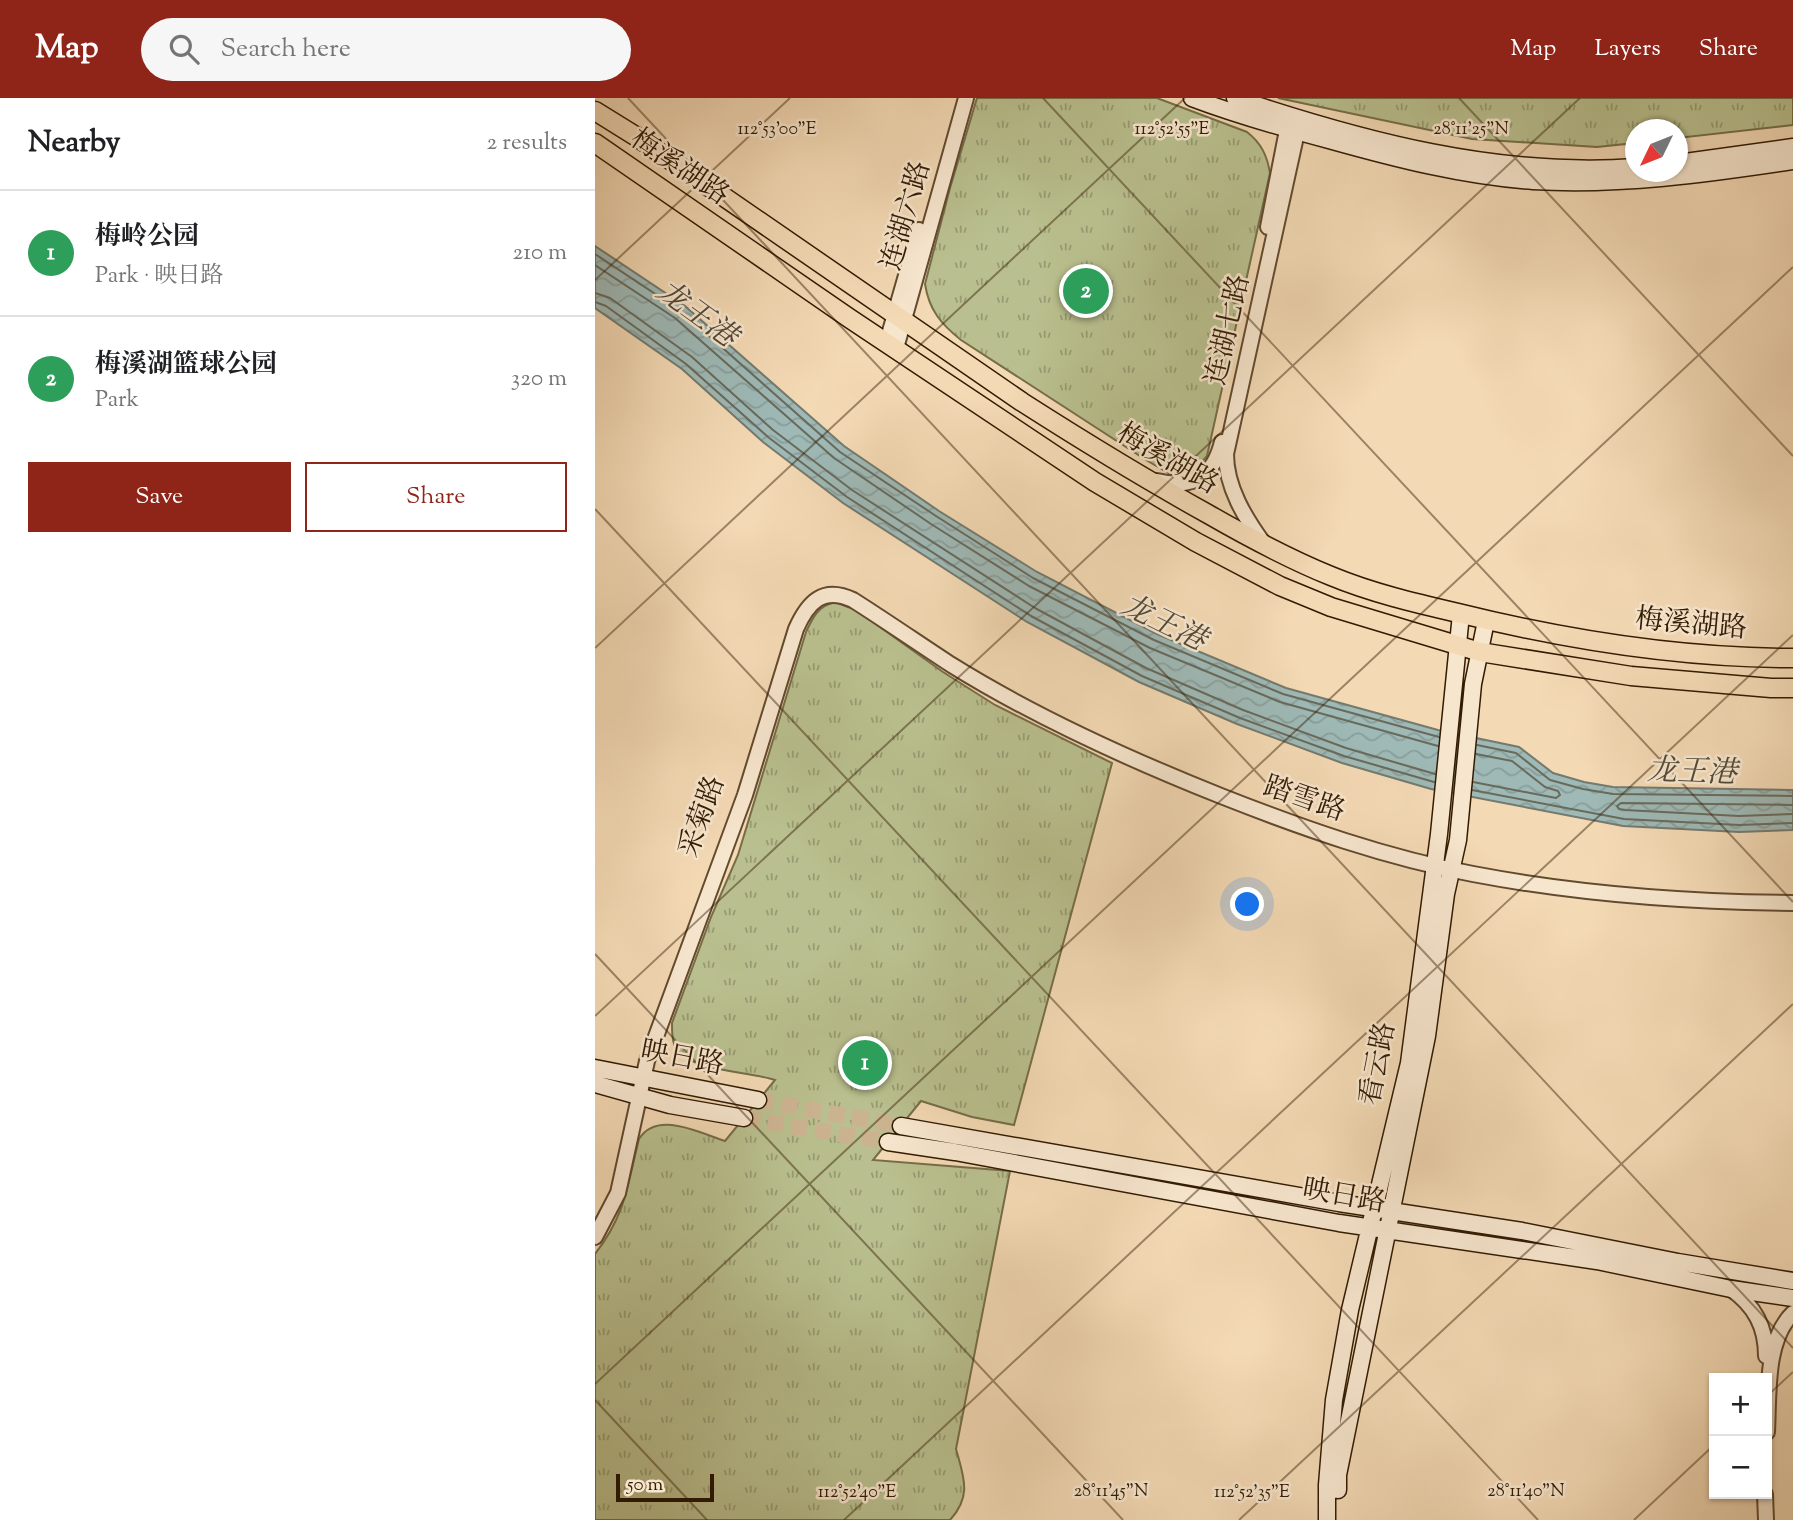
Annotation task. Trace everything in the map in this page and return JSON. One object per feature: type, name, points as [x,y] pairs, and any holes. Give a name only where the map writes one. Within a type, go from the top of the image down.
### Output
[{"type":"main road","points":[[1192,98],[1293,123],[1501,165],[1625,167]]},
{"type":"main road","points":[[1235,98],[1293,123],[1438,169],[1535,181],[1658,179],[1793,160]]},
{"type":"main road","name":"梅溪湖路","points":[[595,111],[648,144],[1022,402],[1139,476],[1265,545],[1331,576],[1398,599],[1486,621],[1608,643],[1676,653],[1793,658]]},
{"type":"main road","name":"梅溪湖路","points":[[595,143],[1095,482],[1231,561],[1280,586],[1331,607],[1480,652],[1630,676],[1793,688]]},
{"type":"main road","points":[[1688,162],[1793,147]]},
{"type":"main road","name":"看云路","points":[[1327,1520],[1334,1400],[1349,1310],[1409,1063],[1439,835],[1461,614]]},
{"type":"main road","name":"看云路","points":[[1337,1520],[1338,1475],[1427,1036],[1446,894],[1458,840],[1473,684],[1486,621]]},
{"type":"main road","name":"映日路","points":[[595,1068],[758,1100]]},
{"type":"main road","name":"映日路","points":[[595,1084],[694,1110],[744,1118]]},
{"type":"main road","name":"映日路","points":[[901,1126],[1392,1212],[1534,1233],[1678,1262],[1793,1281]]},
{"type":"main road","name":"映日路","points":[[888,1142],[1370,1228],[1597,1261],[1731,1289],[1793,1298]]},
{"type":"street","name":"连湖六路","points":[[891,345],[958,98]]},
{"type":"street","name":"连湖六路","points":[[899,316],[966,98]]},
{"type":"street","name":"连湖七路","points":[[1139,476],[1169,484],[1190,483],[1208,472],[1215,463],[1293,123]]},
{"type":"street","name":"连湖七路","points":[[1265,545],[1236,498],[1228,474],[1226,454],[1293,123]]},
{"type":"street","name":"踏雪路","points":[[847,593],[992,680],[1113,742],[1274,809],[1342,832],[1452,866],[1555,888],[1702,901],[1793,903]]},
{"type":"street","name":"采菊路","points":[[634,1095],[638,1077],[745,794],[796,629],[809,607],[822,596],[847,593]]},
{"type":"street","name":"踏雪路","points":[[1452,866],[1599,887],[1726,896],[1793,896]]},
{"type":"street","points":[[595,1222],[610,1189],[634,1095]]},
{"type":"street","points":[[595,1237],[618,1193],[634,1095]]},
{"type":"street","points":[[1731,1289],[1748,1303],[1762,1326],[1766,1339],[1764,1373]]},
{"type":"street","points":[[1772,1375],[1775,1341],[1781,1326],[1793,1312]]},
{"type":"street","points":[[1759,1499],[1759,1520]]},
{"type":"street","points":[[1765,1499],[1766,1520]]},
{"type":"green space","points":[[977,98],[1157,98],[1247,132],[1263,150],[1270,173],[1207,456],[1194,471],[1172,475],[1146,460],[961,340],[933,309],[925,284]]},
{"type":"green space","points":[[1278,98],[1793,98],[1793,125],[1688,137],[1688,119],[1625,119],[1625,144],[1597,147],[1472,139]]},
{"type":"green space","points":[[835,602],[856,610],[995,705],[1112,763],[1014,1125],[972,1117],[921,1101],[873,1160],[1010,1171],[956,1449],[964,1495],[950,1520],[595,1520],[595,1254],[619,1212],[639,1139],[647,1130],[657,1126],[679,1126],[725,1141],[775,1080],[708,1067],[685,1057],[674,1044],[672,1023],[711,917],[738,855],[806,632],[820,609]]},
{"type":"water","points":[[595,246],[685,306],[844,446],[939,511],[1037,572],[1157,634],[1286,688],[1438,730],[1519,747],[1553,773],[1584,782],[1613,787],[1793,790],[1793,830],[1739,832],[1623,826],[1431,789],[1342,763],[1237,724],[1139,682],[1027,622],[843,503],[763,442],[682,369],[595,308]]},
{"type":"tunnel","points":[[758,1100],[901,1126]]},
{"type":"tunnel","points":[[744,1118],[888,1142]]},
{"type":"place","name":"梅溪湖篮球公园","points":[[1086,291]]},
{"type":"place","name":"梅岭公园","points":[[865,1063]]},
{"type":"water label","name":"龙王港","points":[[696,315]]},
{"type":"water label","name":"龙王港","points":[[1163,624]]},
{"type":"water label","name":"龙王港","points":[[1692,773]]}]
